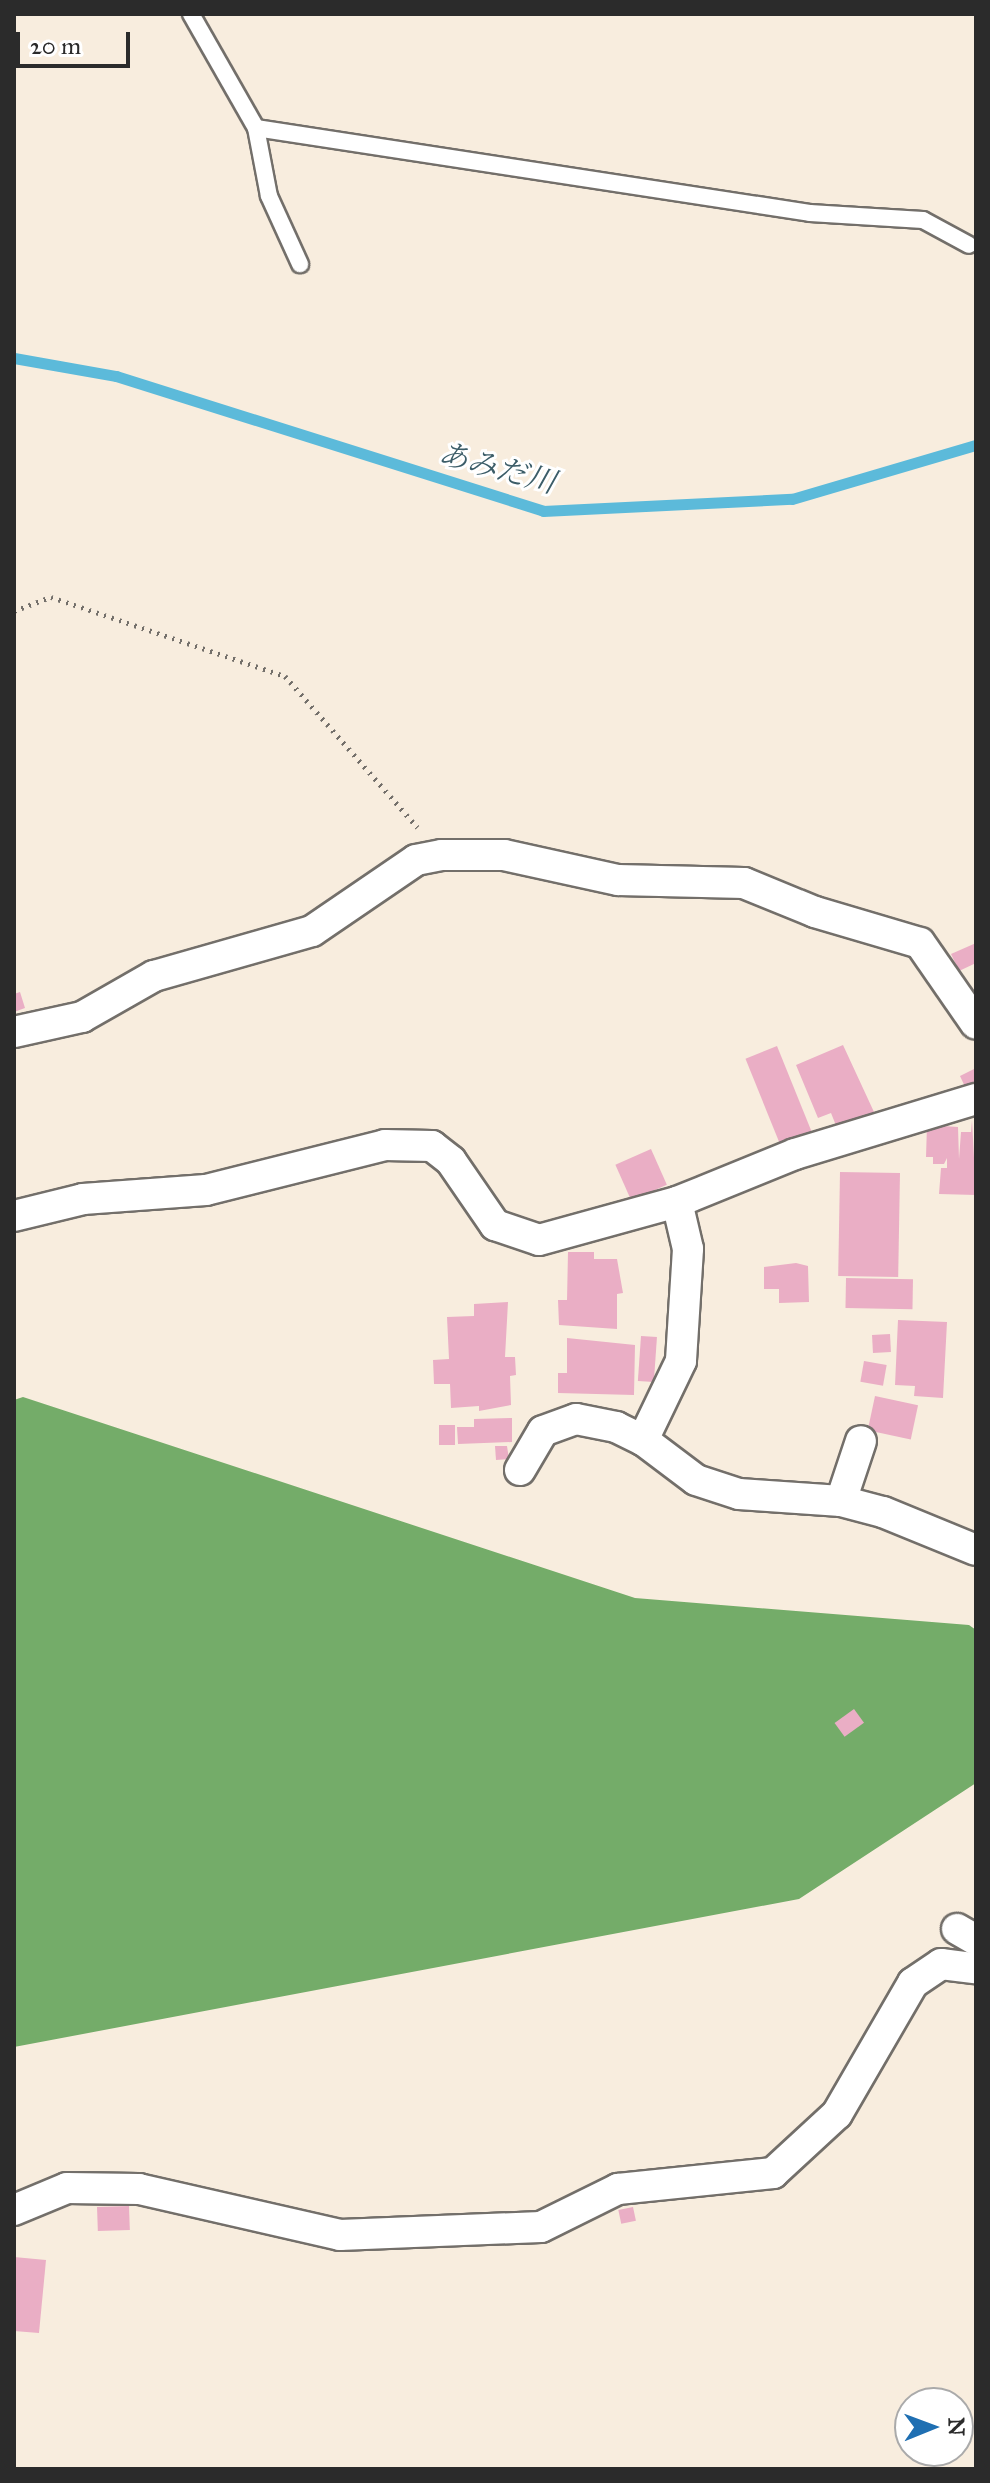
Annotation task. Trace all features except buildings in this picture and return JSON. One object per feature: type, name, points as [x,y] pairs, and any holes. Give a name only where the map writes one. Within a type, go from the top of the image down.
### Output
[{"type":"street","points":[[14,1032],[82,1017],[154,976],[312,931],[416,860],[442,855],[504,855],[618,880],[744,883],[815,912],[920,943],[976,1024]]},
{"type":"street","points":[[14,1216],[83,1199],[221,1187],[385,1145],[432,1146],[451,1161],[495,1225],[517,1236],[539,1240],[677,1202],[795,1154],[976,1099]]},
{"type":"street","points":[[643,1440],[681,1361],[688,1249],[677,1202]]},
{"type":"street","points":[[520,1470],[543,1431],[557,1424],[592,1420],[643,1440],[696,1480],[739,1494],[841,1501],[883,1512],[976,1550]]},
{"type":"street","points":[[841,1501],[861,1441]]},
{"type":"street","points":[[14,2210],[67,2188],[139,2189],[340,2235],[541,2227],[618,2189],[773,2173],[837,2114],[913,1983],[941,1964],[976,1968]]},
{"type":"lane","points":[[191,14],[256,128],[269,196],[300,264]]},
{"type":"lane","points":[[256,128],[810,213],[923,220],[969,245]]},
{"type":"path","points":[[14,611],[51,597],[285,676],[442,855]]},
{"type":"green space","points":[[23,1397],[635,1598],[969,1625],[976,1630],[976,1783],[799,1899],[14,2047],[14,1400]]},
{"type":"waterway","name":"あみだ川","points":[[14,358],[116,376],[543,511],[792,499],[976,445]]}]
